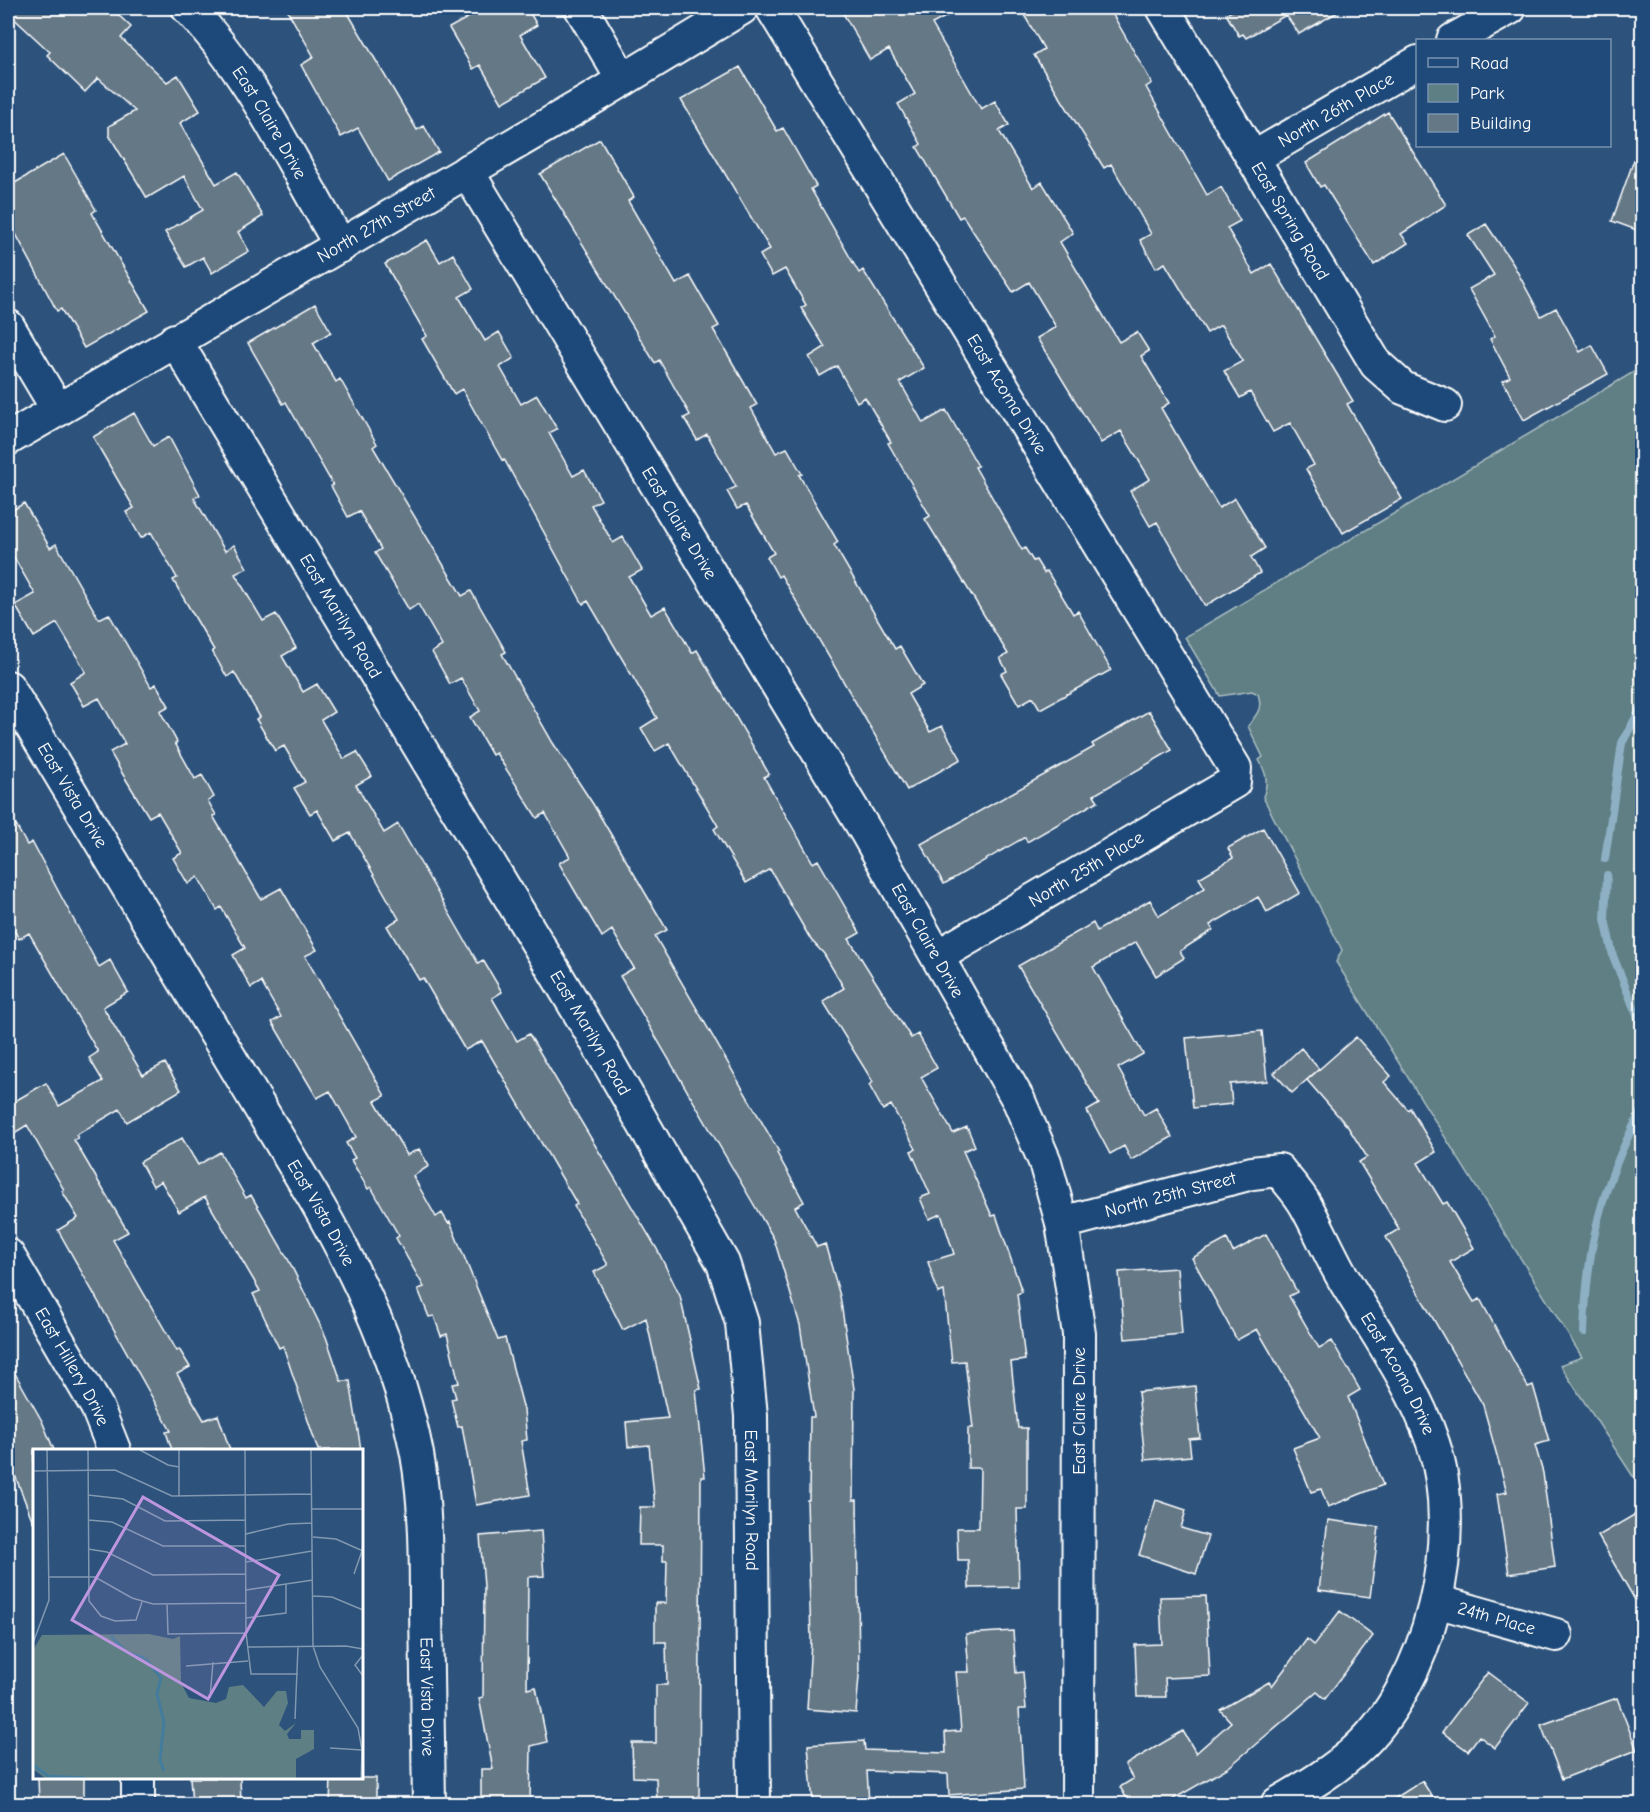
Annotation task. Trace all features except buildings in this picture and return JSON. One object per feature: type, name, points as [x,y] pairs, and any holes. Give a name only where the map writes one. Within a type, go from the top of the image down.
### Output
[{"type":"street","name":"East Claire Drive","points":[[188,8],[230,60],[254,97],[340,246]]},
{"type":"street","points":[[582,8],[623,80]]},
{"type":"street","name":"North 27th Street","points":[[8,439],[623,80],[742,8]]},
{"type":"street","name":"East Acoma Drive","points":[[772,8],[1204,713],[1235,768],[1234,782]]},
{"type":"street","name":"East Spring Road","points":[[1163,8],[1376,364],[1403,388],[1445,405]]},
{"type":"street","points":[[1456,39],[1510,8]]},
{"type":"street","name":"North 26th Place","points":[[1253,158],[1416,63]]},
{"type":"street","name":"East Claire Drive","points":[[467,171],[868,835],[1019,1101],[1045,1162],[1062,1223],[1079,1334],[1078,1804]]},
{"type":"street","points":[[8,326],[58,410]]},
{"type":"street","name":"East Marilyn Road","points":[[175,340],[592,1035],[723,1263],[742,1323],[750,1395],[754,1804]]},
{"type":"street","name":"East Vista Drive","points":[[8,687],[314,1198],[351,1262],[382,1331],[404,1397],[417,1455],[425,1518],[429,1804]]},
{"type":"street","name":"North 25th Place","points":[[938,956],[1234,782]]},
{"type":"street","name":"East Acoma Drive","points":[[1278,1804],[1320,1778],[1357,1749],[1392,1707],[1414,1668],[1436,1601],[1445,1538],[1444,1503],[1433,1443],[1403,1377],[1337,1268],[1305,1205],[1279,1170]]},
{"type":"street","name":"North 25th Street","points":[[1062,1223],[1252,1173],[1279,1170]]},
{"type":"street","name":"East Hillery Drive","points":[[8,1255],[97,1407],[114,1449]]},
{"type":"street","name":"24th Place","points":[[1436,1601],[1556,1635]]},
{"type":"street","points":[[138,1779],[138,1804]]},
{"type":"green space","points":[[1642,367],[1642,1490],[1560,1365],[1582,1357],[1336,962],[1342,950],[1263,797],[1266,777],[1259,760],[1263,757],[1248,726],[1259,708],[1258,694],[1252,691],[1220,696],[1185,637]]},
{"type":"waterway","points":[[1605,859],[1622,743],[1642,706]]},
{"type":"waterway","points":[[1607,875],[1605,919],[1613,956],[1642,1028]]},
{"type":"waterway","points":[[1584,1332],[1589,1271],[1599,1216],[1616,1164],[1642,1109]]}]
